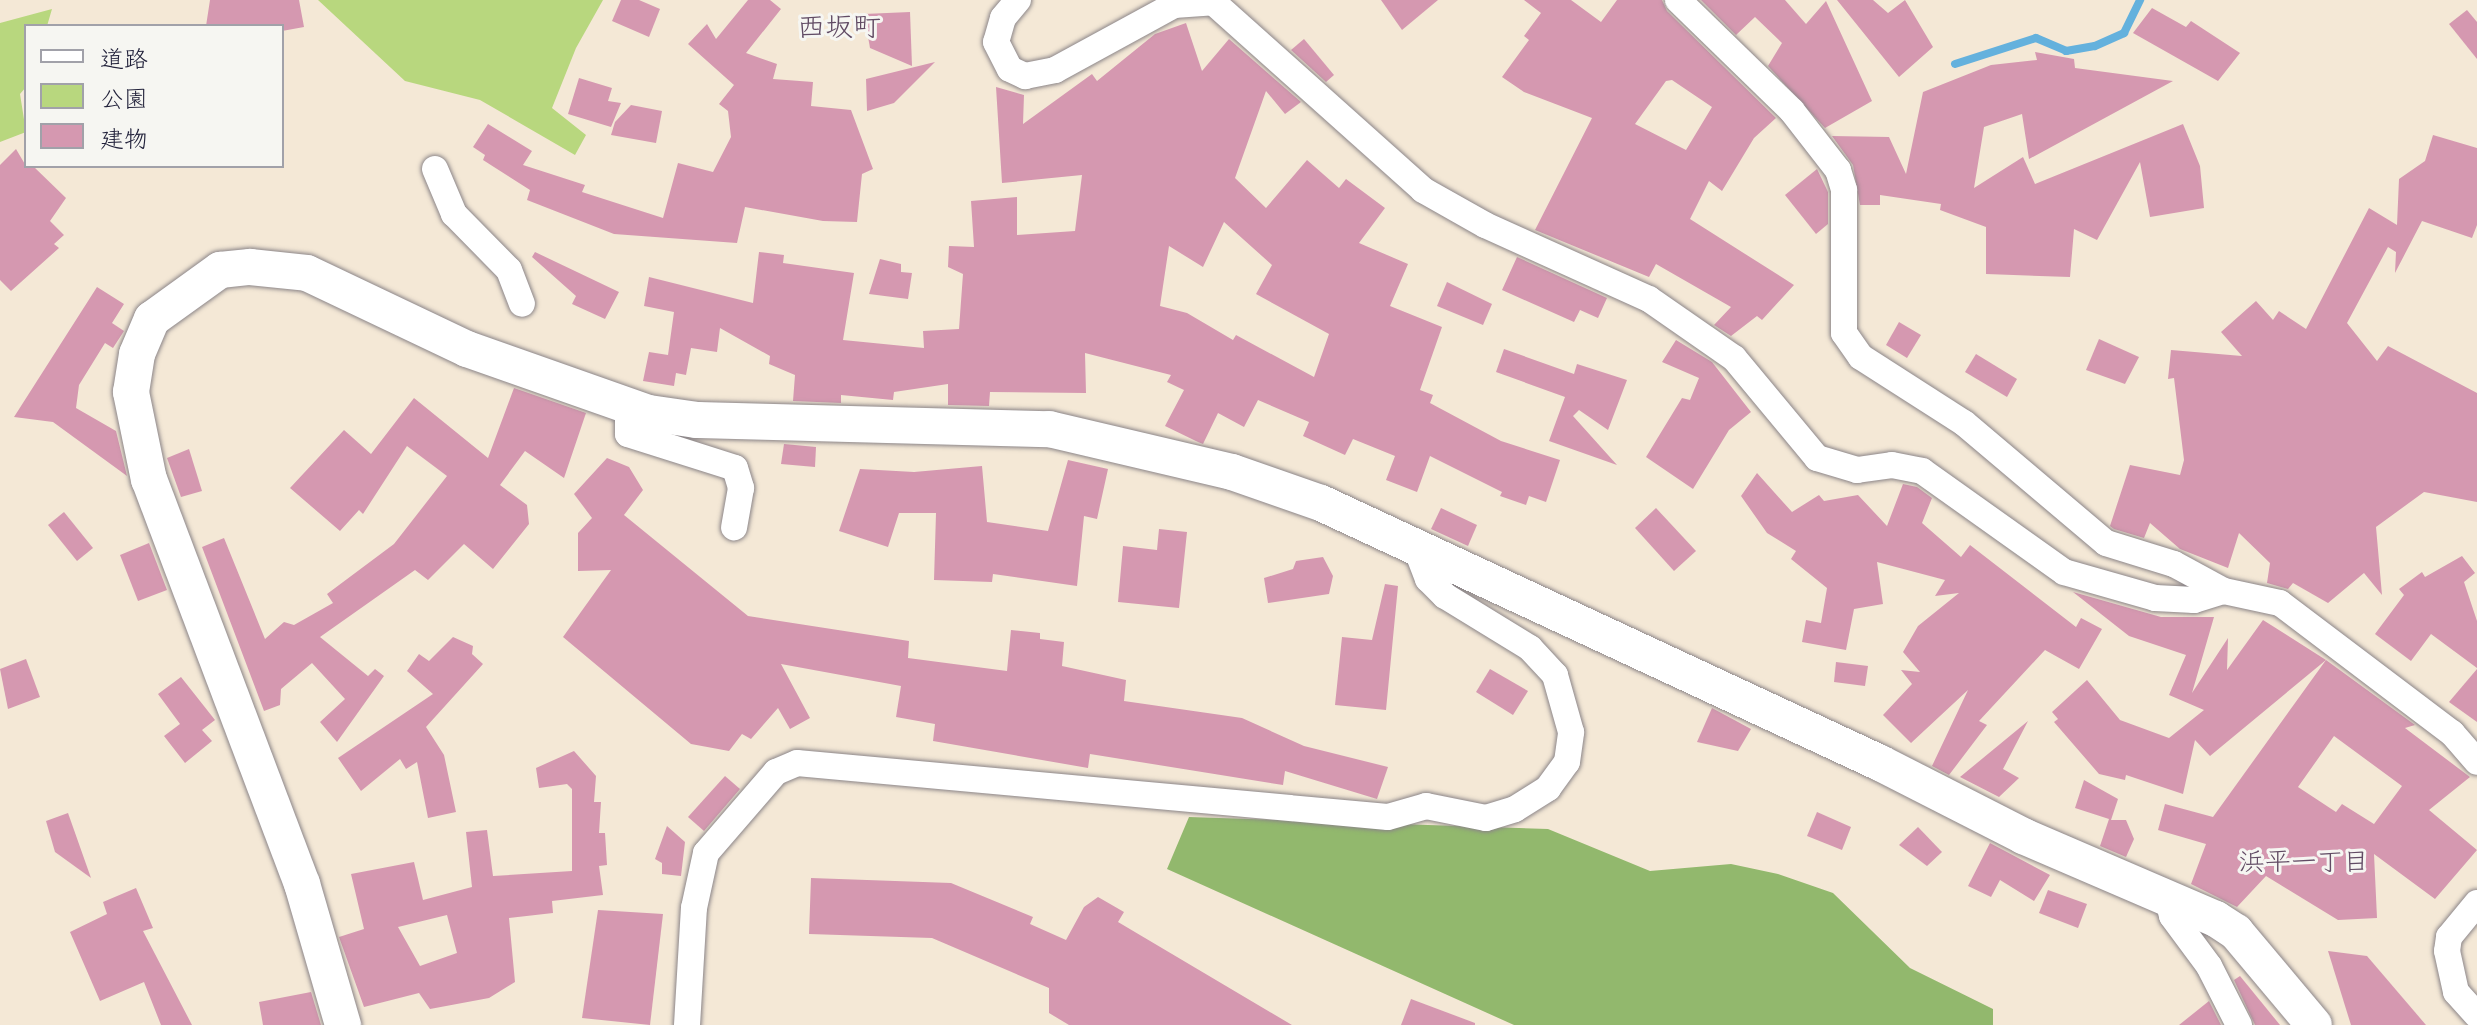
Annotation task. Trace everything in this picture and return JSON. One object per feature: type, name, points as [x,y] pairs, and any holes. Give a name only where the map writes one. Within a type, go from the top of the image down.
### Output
[{"type":"street","points":[[1018,0],[1003,18],[996,42],[1010,69],[1025,76],[1055,70],[1174,5],[1213,1],[1423,190],[1485,225],[1649,299],[1723,350],[1817,458],[1857,470],[1892,465],[1922,471],[2064,572],[2155,598],[2194,600],[2224,591]]},
{"type":"street","points":[[1678,0],[1792,111],[1838,170],[1844,190],[1844,333],[1861,357],[1964,423],[2106,543],[2174,564],[2224,591],[2280,603],[2452,733],[2477,762]]},
{"type":"street","points":[[435,169],[454,214],[509,270],[522,304]]},
{"type":"street","points":[[343,1025],[302,884],[149,480],[131,392],[142,337],[152,319],[220,270],[270,267],[307,273],[467,349],[628,406],[697,420],[1049,429],[1232,472],[1321,503],[1880,763],[2023,836],[2167,898],[2236,932],[2314,1025]]},
{"type":"street","points":[[628,406],[628,434],[735,468],[741,488],[734,527]]},
{"type":"street","points":[[687,1025],[694,908],[706,853],[776,772],[797,763],[1388,817],[1426,806],[1486,818],[1515,809],[1548,788],[1567,762],[1571,732],[1555,675],[1530,648],[1445,596],[1428,579],[1416,547]]},
{"type":"street","points":[[2167,898],[2172,916],[2209,966],[2239,1025]]},
{"type":"street","points":[[2477,903],[2449,937],[2447,951],[2456,992],[2477,1015]]},
{"type":"green space","points":[[318,0],[603,0],[576,48],[552,108],[586,135],[575,155],[480,100],[405,81]]},
{"type":"green space","points":[[52,9],[48,24],[24,24],[24,89],[20,94],[24,133],[0,142],[0,23]]},
{"type":"green space","points":[[1189,817],[1548,829],[1650,871],[1731,864],[1778,874],[1833,893],[1910,968],[1993,1009],[1993,1025],[1514,1025],[1167,869]]},
{"type":"building","points":[[210,0],[299,0],[304,27],[284,31],[284,24],[206,24]]},
{"type":"building","points":[[621,0],[639,0],[660,9],[649,37],[612,21]]},
{"type":"building","points":[[748,0],[770,0],[781,9],[746,53],[777,64],[773,79],[813,82],[811,106],[851,110],[873,169],[862,174],[857,222],[823,221],[745,207],[737,243],[614,234],[527,200],[530,190],[483,160],[485,155],[473,147],[488,124],[532,151],[523,165],[585,185],[582,192],[663,218],[678,163],[713,172],[731,137],[728,111],[719,104],[734,85],[688,44],[707,24],[716,39]]},
{"type":"building","points":[[1381,0],[1438,0],[1402,30]]},
{"type":"building","points":[[1524,0],[1571,0],[1601,22],[1617,0],[1662,0],[1667,11],[1776,118],[1754,138],[1722,191],[1709,181],[1690,219],[1794,285],[1762,320],[1757,316],[1731,336],[1714,325],[1731,307],[1656,264],[1649,277],[1535,230],[1592,118],[1524,92],[1502,77],[1529,40],[1524,36],[1541,13]],"holes":[[[1672,80],[1712,107],[1686,150],[1635,124],[1666,81]]]},
{"type":"building","points":[[1701,0],[1785,0],[1806,24],[1826,1],[1872,101],[1825,128],[1768,66],[1782,43],[1755,17],[1736,35]]},
{"type":"building","points":[[1837,0],[1873,0],[1888,13],[1905,0],[1933,47],[1899,77]]},
{"type":"building","points":[[2152,8],[2186,27],[2191,21],[2240,53],[2218,81],[2133,33]]},
{"type":"building","points":[[2467,10],[2477,22],[2477,59],[2449,24]]},
{"type":"building","points":[[910,12],[912,66],[870,48],[864,14]]},
{"type":"building","points":[[1186,23],[1202,71],[1229,39],[1301,102],[1285,114],[1266,91],[1235,178],[1266,208],[1307,160],[1339,188],[1346,179],[1385,208],[1359,243],[1408,264],[1390,306],[1442,327],[1420,390],[1433,395],[1430,403],[1501,441],[1560,460],[1546,502],[1529,496],[1526,505],[1500,496],[1502,492],[1430,456],[1417,492],[1386,480],[1395,456],[1353,439],[1345,455],[1303,436],[1309,422],[1258,400],[1244,427],[1218,413],[1203,444],[1165,426],[1184,390],[1167,382],[1171,375],[1085,353],[1086,393],[990,392],[989,406],[948,405],[948,384],[894,392],[893,400],[841,395],[841,403],[793,401],[795,375],[769,364],[770,356],[720,328],[717,352],[691,348],[686,375],[676,373],[674,386],[643,381],[649,352],[668,355],[674,312],[644,306],[649,277],[753,303],[759,252],[784,255],[783,263],[854,273],[843,340],[924,348],[923,331],[959,329],[963,274],[948,267],[949,246],[974,247],[971,201],[1017,197],[1017,235],[1075,231],[1082,175],[1002,183],[996,87],[1024,95],[1023,124],[1092,74],[1097,81],[1155,34]],"holes":[[[1224,222],[1272,265],[1256,294],[1329,334],[1314,377],[1236,335],[1233,340],[1187,313],[1160,306],[1169,246],[1203,267]]]},
{"type":"building","points":[[1304,39],[1334,75],[1326,82],[1291,50]]},
{"type":"building","points":[[2035,52],[2074,59],[2075,68],[2173,81],[2029,159],[2022,114],[1984,127],[1974,188],[2023,157],[2035,184],[2183,124],[2200,166],[2204,208],[2150,217],[2140,162],[2097,240],[2074,229],[2070,277],[1986,274],[1986,227],[1940,210],[1941,204],[1880,195],[1880,205],[1860,205],[1853,165],[1832,136],[1889,137],[1906,174],[1923,92],[1991,65],[2037,60]]},
{"type":"building","points":[[935,62],[894,103],[867,111],[866,79]]},
{"type":"building","points":[[579,78],[612,88],[608,101],[621,103],[611,127],[568,114]]},
{"type":"building","points":[[631,105],[662,111],[656,143],[611,135],[615,122]]},
{"type":"building","points":[[2433,135],[2477,148],[2477,225],[2472,238],[2422,221],[2395,273],[2396,252],[2388,247],[2347,323],[2377,361],[2388,346],[2477,393],[2477,502],[2424,492],[2376,527],[2382,595],[2364,573],[2328,603],[2293,583],[2288,589],[2267,583],[2270,563],[2239,533],[2228,568],[2180,549],[2150,523],[2144,538],[2110,526],[2130,465],[2180,475],[2184,460],[2174,378],[2168,379],[2171,350],[2242,356],[2221,332],[2256,301],[2273,320],[2279,311],[2306,329],[2369,208],[2397,225],[2399,179],[2425,161]]},
{"type":"building","points":[[16,149],[24,168],[35,168],[66,198],[50,221],[64,235],[54,244],[59,248],[11,291],[0,280],[0,165]]},
{"type":"building","points":[[1817,169],[1828,192],[1828,224],[1816,234],[1785,195]]},
{"type":"building","points":[[535,252],[619,292],[605,319],[572,304],[576,296],[532,257]]},
{"type":"building","points":[[1517,257],[1607,298],[1598,318],[1580,310],[1574,322],[1502,290]]},
{"type":"building","points":[[880,259],[901,264],[901,272],[912,273],[908,299],[869,294]]},
{"type":"building","points":[[1447,282],[1492,304],[1483,325],[1437,306]]},
{"type":"building","points":[[97,287],[124,304],[112,323],[124,331],[113,348],[105,343],[79,385],[76,408],[116,431],[127,476],[53,422],[14,417]]},
{"type":"building","points":[[1899,322],[1921,335],[1907,358],[1886,345]]},
{"type":"building","points":[[2099,339],[2139,357],[2125,384],[2086,370]]},
{"type":"building","points":[[1676,340],[1712,362],[1751,412],[1729,430],[1693,489],[1646,457],[1682,398],[1690,400],[1699,378],[1662,362]]},
{"type":"building","points":[[1504,349],[1574,374],[1577,364],[1627,380],[1608,430],[1579,410],[1573,416],[1617,465],[1549,441],[1565,397],[1496,372]]},
{"type":"building","points":[[1976,354],[2017,379],[2007,397],[1965,372]]},
{"type":"building","points":[[514,388],[586,413],[564,478],[525,451],[500,485],[527,505],[529,524],[493,569],[464,544],[428,580],[415,570],[320,637],[368,676],[375,669],[384,676],[337,742],[320,722],[345,699],[312,663],[281,689],[280,705],[264,711],[202,547],[224,538],[265,639],[284,622],[294,625],[333,603],[327,594],[394,544],[447,476],[407,446],[363,514],[359,510],[340,531],[290,488],[344,430],[371,454],[414,398],[488,458]]},
{"type":"building","points":[[784,444],[816,447],[815,467],[781,464]]},
{"type":"building","points":[[189,449],[202,491],[181,497],[167,458]]},
{"type":"building","points":[[607,458],[629,467],[643,490],[624,515],[748,616],[909,641],[908,658],[1007,671],[1011,630],[1040,633],[1040,639],[1064,642],[1062,666],[1126,680],[1124,701],[1242,718],[1304,746],[1388,767],[1377,799],[1285,771],[1283,785],[1090,754],[1088,768],[933,741],[935,724],[896,717],[901,686],[781,664],[810,718],[790,729],[778,708],[751,739],[742,734],[729,751],[691,744],[563,637],[611,570],[578,571],[578,533],[592,518],[574,494]]},
{"type":"building","points":[[1068,460],[1108,469],[1097,519],[1084,516],[1077,586],[993,574],[992,582],[934,580],[936,513],[899,513],[888,547],[839,531],[860,469],[914,472],[982,466],[987,522],[1048,531]]},
{"type":"building","points":[[1757,473],[1792,512],[1819,495],[1824,501],[1858,495],[1887,526],[1903,484],[1917,487],[1932,498],[1922,523],[1961,557],[1970,545],[2076,627],[2081,618],[2102,629],[2079,669],[2045,650],[1979,721],[1987,725],[1949,775],[1932,766],[1968,690],[1911,743],[1883,715],[1912,684],[1901,670],[1920,672],[1903,652],[1918,626],[1959,593],[1935,596],[1945,580],[1877,562],[1883,604],[1854,609],[1846,650],[1802,642],[1806,620],[1821,623],[1827,588],[1791,559],[1796,551],[1767,533],[1741,496]]},
{"type":"building","points":[[1441,508],[1477,525],[1468,546],[1431,529]]},
{"type":"building","points":[[1656,508],[1696,551],[1674,571],[1635,528]]},
{"type":"building","points":[[64,512],[93,548],[77,561],[48,525]]},
{"type":"building","points":[[1159,529],[1187,532],[1179,608],[1118,602],[1123,546],[1157,550]]},
{"type":"building","points":[[149,543],[167,590],[138,601],[120,555]]},
{"type":"building","points":[[2462,556],[2475,573],[2464,582],[2477,621],[2477,668],[2431,634],[2411,661],[2375,634],[2404,595],[2399,589],[2422,572],[2425,577]]},
{"type":"building","points":[[1323,557],[1333,576],[1329,594],[1268,603],[1264,578],[1293,569],[1296,561]]},
{"type":"building","points":[[1385,584],[1398,586],[1386,710],[1335,705],[1342,637],[1372,640]]},
{"type":"building","points":[[2073,592],[2161,617],[2214,617],[2192,693],[2228,638],[2227,670],[2263,620],[2326,660],[2210,756],[2195,740],[2183,794],[2126,775],[2125,780],[2099,774],[2054,722],[2058,719],[2052,712],[2087,680],[2120,720],[2169,738],[2204,710],[2169,695],[2186,655],[2129,636]]},
{"type":"building","points":[[453,637],[473,646],[472,654],[483,664],[426,727],[444,755],[456,812],[428,818],[417,762],[406,769],[400,759],[361,791],[338,758],[433,694],[407,671],[419,654],[429,661]]},
{"type":"building","points":[[26,659],[40,697],[8,709],[0,669]]},
{"type":"building","points":[[2326,660],[2415,725],[2405,728],[2470,777],[2429,810],[2477,850],[2435,899],[2374,854],[2377,918],[2338,920],[2266,876],[2237,907],[2191,884],[2206,844],[2158,830],[2165,804],[2213,817]],"holes":[[[2334,736],[2402,786],[2374,824],[2342,804],[2336,812],[2298,787]]]},
{"type":"building","points":[[1836,662],[1868,666],[1865,686],[1834,682]]},
{"type":"building","points":[[1490,669],[1528,691],[1513,715],[1476,692]]},
{"type":"building","points":[[2477,669],[2477,722],[2449,702]]},
{"type":"building","points":[[181,677],[215,720],[202,730],[212,741],[185,763],[164,736],[180,724],[158,694]]},
{"type":"building","points":[[1712,708],[1751,729],[1738,751],[1697,742]]},
{"type":"building","points":[[2028,721],[2003,769],[2019,778],[1999,797],[1960,777]]},
{"type":"building","points":[[574,751],[596,776],[594,802],[601,802],[599,833],[605,833],[607,865],[599,866],[603,895],[552,901],[553,913],[509,918],[515,982],[489,998],[430,1009],[419,993],[364,1007],[339,937],[364,929],[351,874],[414,862],[423,900],[472,887],[466,832],[487,830],[493,876],[572,871],[572,789],[567,784],[539,788],[536,768]],"holes":[[[447,915],[457,953],[420,966],[398,927]]]},
{"type":"building","points":[[725,776],[740,789],[704,831],[688,817]]},
{"type":"building","points":[[2084,780],[2118,799],[2111,820],[2126,820],[2134,839],[2126,857],[2100,846],[2109,819],[2075,808]]},
{"type":"building","points":[[1817,812],[1851,827],[1842,850],[1807,836]]},
{"type":"building","points":[[68,813],[91,878],[55,852],[46,821]]},
{"type":"building","points":[[667,826],[685,842],[681,876],[662,874],[662,863],[655,859]]},
{"type":"building","points":[[1918,827],[1942,852],[1927,866],[1899,845]]},
{"type":"building","points":[[1990,843],[2050,875],[2034,901],[2000,880],[1991,897],[1968,886]]},
{"type":"building","points":[[811,878],[951,883],[1033,917],[1030,924],[1066,940],[1084,907],[1098,897],[1124,912],[1118,922],[1292,1025],[1069,1025],[1049,1013],[1049,988],[932,938],[809,934]]},
{"type":"building","points":[[136,888],[153,928],[143,931],[192,1025],[161,1025],[144,982],[100,1001],[70,932],[107,914],[103,902]]},
{"type":"building","points":[[2048,890],[2087,904],[2078,928],[2039,913]]},
{"type":"building","points":[[598,910],[663,914],[650,1025],[582,1018]]},
{"type":"building","points":[[2328,951],[2367,956],[2426,1025],[2351,1025]]},
{"type":"building","points":[[2240,976],[2280,1025],[2255,1025],[2234,980]]},
{"type":"building","points":[[311,992],[321,1025],[263,1025],[259,1002]]},
{"type":"building","points":[[1411,999],[1475,1023],[1475,1025],[1401,1025]]},
{"type":"building","points":[[2209,1001],[2221,1025],[2179,1025]]},
{"type":"waterway","points":[[1955,64],[2036,38],[2066,51],[2095,46],[2124,33],[2140,0]]},
{"type":"district","name":"西坂町","points":[[839,26]]},
{"type":"district","name":"浜平一丁目","points":[[2304,861]]}]
